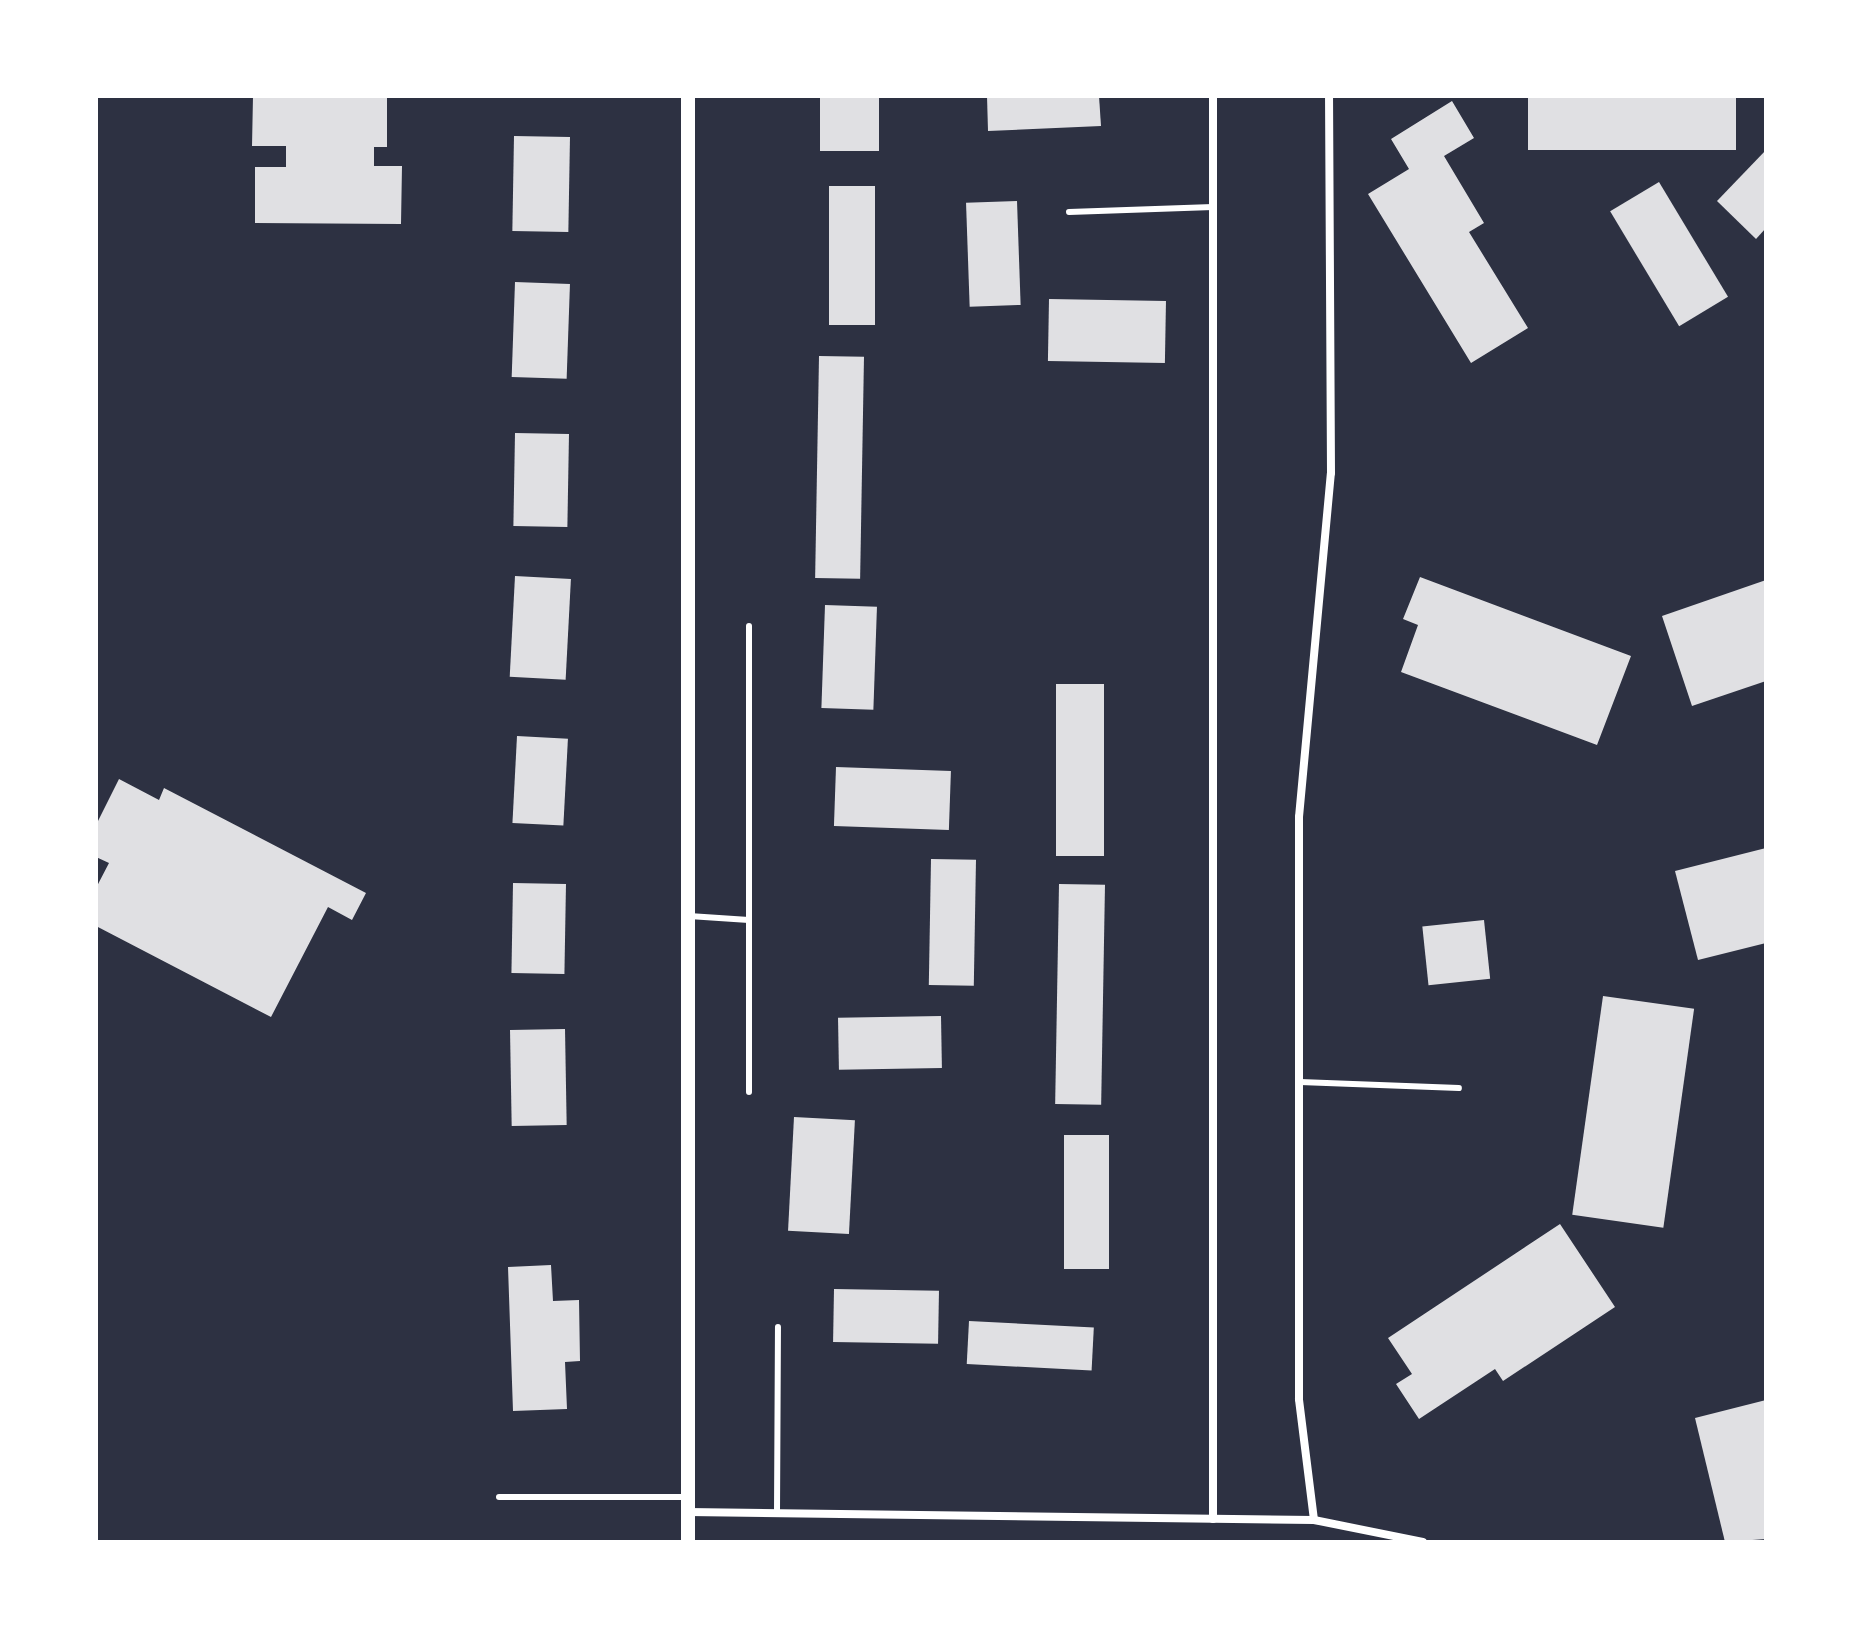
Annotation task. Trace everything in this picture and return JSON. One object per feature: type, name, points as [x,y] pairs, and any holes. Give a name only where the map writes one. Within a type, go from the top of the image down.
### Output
[{"type":"street","points":[[688,96],[688,1542]]},
{"type":"street","points":[[1213,96],[1213,1519]]},
{"type":"street","points":[[1314,1520],[1299,1399],[1300,789],[1331,473],[1329,96]]},
{"type":"street","points":[[688,1512],[1314,1520],[1423,1542]]},
{"type":"lane","points":[[1069,212],[1213,207]]},
{"type":"lane","points":[[749,626],[749,1092]]},
{"type":"lane","points":[[688,916],[749,920]]},
{"type":"lane","points":[[1300,1082],[1459,1088]]},
{"type":"lane","points":[[777,1513],[778,1327]]},
{"type":"lane","points":[[499,1497],[688,1497]]},
{"type":"building","points":[[253,96],[387,96],[387,147],[374,147],[374,166],[402,166],[401,224],[255,223],[255,167],[286,167],[286,146],[252,146]]},
{"type":"building","points":[[820,96],[879,96],[879,151],[820,151]]},
{"type":"building","points":[[987,96],[1099,96],[1101,126],[988,131]]},
{"type":"building","points":[[1528,96],[1736,96],[1736,150],[1528,150]]},
{"type":"building","points":[[1452,101],[1474,138],[1444,156],[1484,223],[1469,232],[1528,328],[1471,363],[1368,194],[1409,169],[1391,139]]},
{"type":"building","points":[[514,136],[570,137],[568,232],[512,231]]},
{"type":"building","points":[[1766,150],[1766,228],[1756,239],[1717,201]]},
{"type":"building","points":[[1659,182],[1728,297],[1679,326],[1610,211]]},
{"type":"building","points":[[829,186],[875,186],[875,325],[829,325]]},
{"type":"building","points":[[1017,201],[1021,305],[970,307],[966,203]]},
{"type":"building","points":[[515,282],[570,284],[567,379],[512,377]]},
{"type":"building","points":[[1049,299],[1166,301],[1165,363],[1048,361]]},
{"type":"building","points":[[819,356],[864,357],[860,579],[815,578]]},
{"type":"building","points":[[515,433],[569,434],[567,527],[513,526]]},
{"type":"building","points":[[515,576],[571,579],[566,680],[510,677]]},
{"type":"building","points":[[1420,577],[1631,656],[1597,745],[1401,672],[1418,625],[1403,619]]},
{"type":"building","points":[[1766,580],[1766,681],[1692,706],[1662,616]]},
{"type":"building","points":[[825,605],[877,607],[873,710],[821,708]]},
{"type":"building","points":[[1056,684],[1104,684],[1104,856],[1056,856]]},
{"type":"building","points":[[517,736],[568,739],[563,826],[512,823]]},
{"type":"building","points":[[836,767],[951,771],[949,830],[834,826]]},
{"type":"building","points":[[119,779],[159,800],[164,788],[366,893],[352,920],[328,907],[271,1017],[96,926],[96,888],[109,863],[96,857],[96,825]]},
{"type":"building","points":[[1766,848],[1766,943],[1698,960],[1675,871]]},
{"type":"building","points":[[931,859],[976,860],[974,986],[929,985]]},
{"type":"building","points":[[513,883],[566,884],[564,974],[511,973]]},
{"type":"building","points":[[1059,884],[1105,885],[1101,1105],[1055,1104]]},
{"type":"building","points":[[1484,920],[1490,979],[1429,985],[1422,926]]},
{"type":"building","points":[[1603,996],[1694,1009],[1663,1228],[1572,1215]]},
{"type":"building","points":[[941,1016],[942,1068],[839,1070],[838,1018]]},
{"type":"building","points":[[565,1029],[567,1125],[512,1126],[510,1030]]},
{"type":"building","points":[[794,1117],[855,1120],[849,1234],[788,1231]]},
{"type":"building","points":[[1064,1135],[1109,1135],[1109,1269],[1064,1269]]},
{"type":"building","points":[[1560,1224],[1615,1307],[1503,1381],[1495,1369],[1419,1419],[1396,1384],[1412,1374],[1388,1338]]},
{"type":"building","points":[[551,1265],[553,1301],[579,1300],[580,1361],[565,1362],[567,1409],[513,1411],[508,1267]]},
{"type":"building","points":[[834,1289],[939,1291],[938,1344],[833,1342]]},
{"type":"building","points":[[969,1321],[1094,1328],[1092,1370],[967,1364]]},
{"type":"building","points":[[1766,1400],[1766,1539],[1725,1542],[1695,1418]]}]
